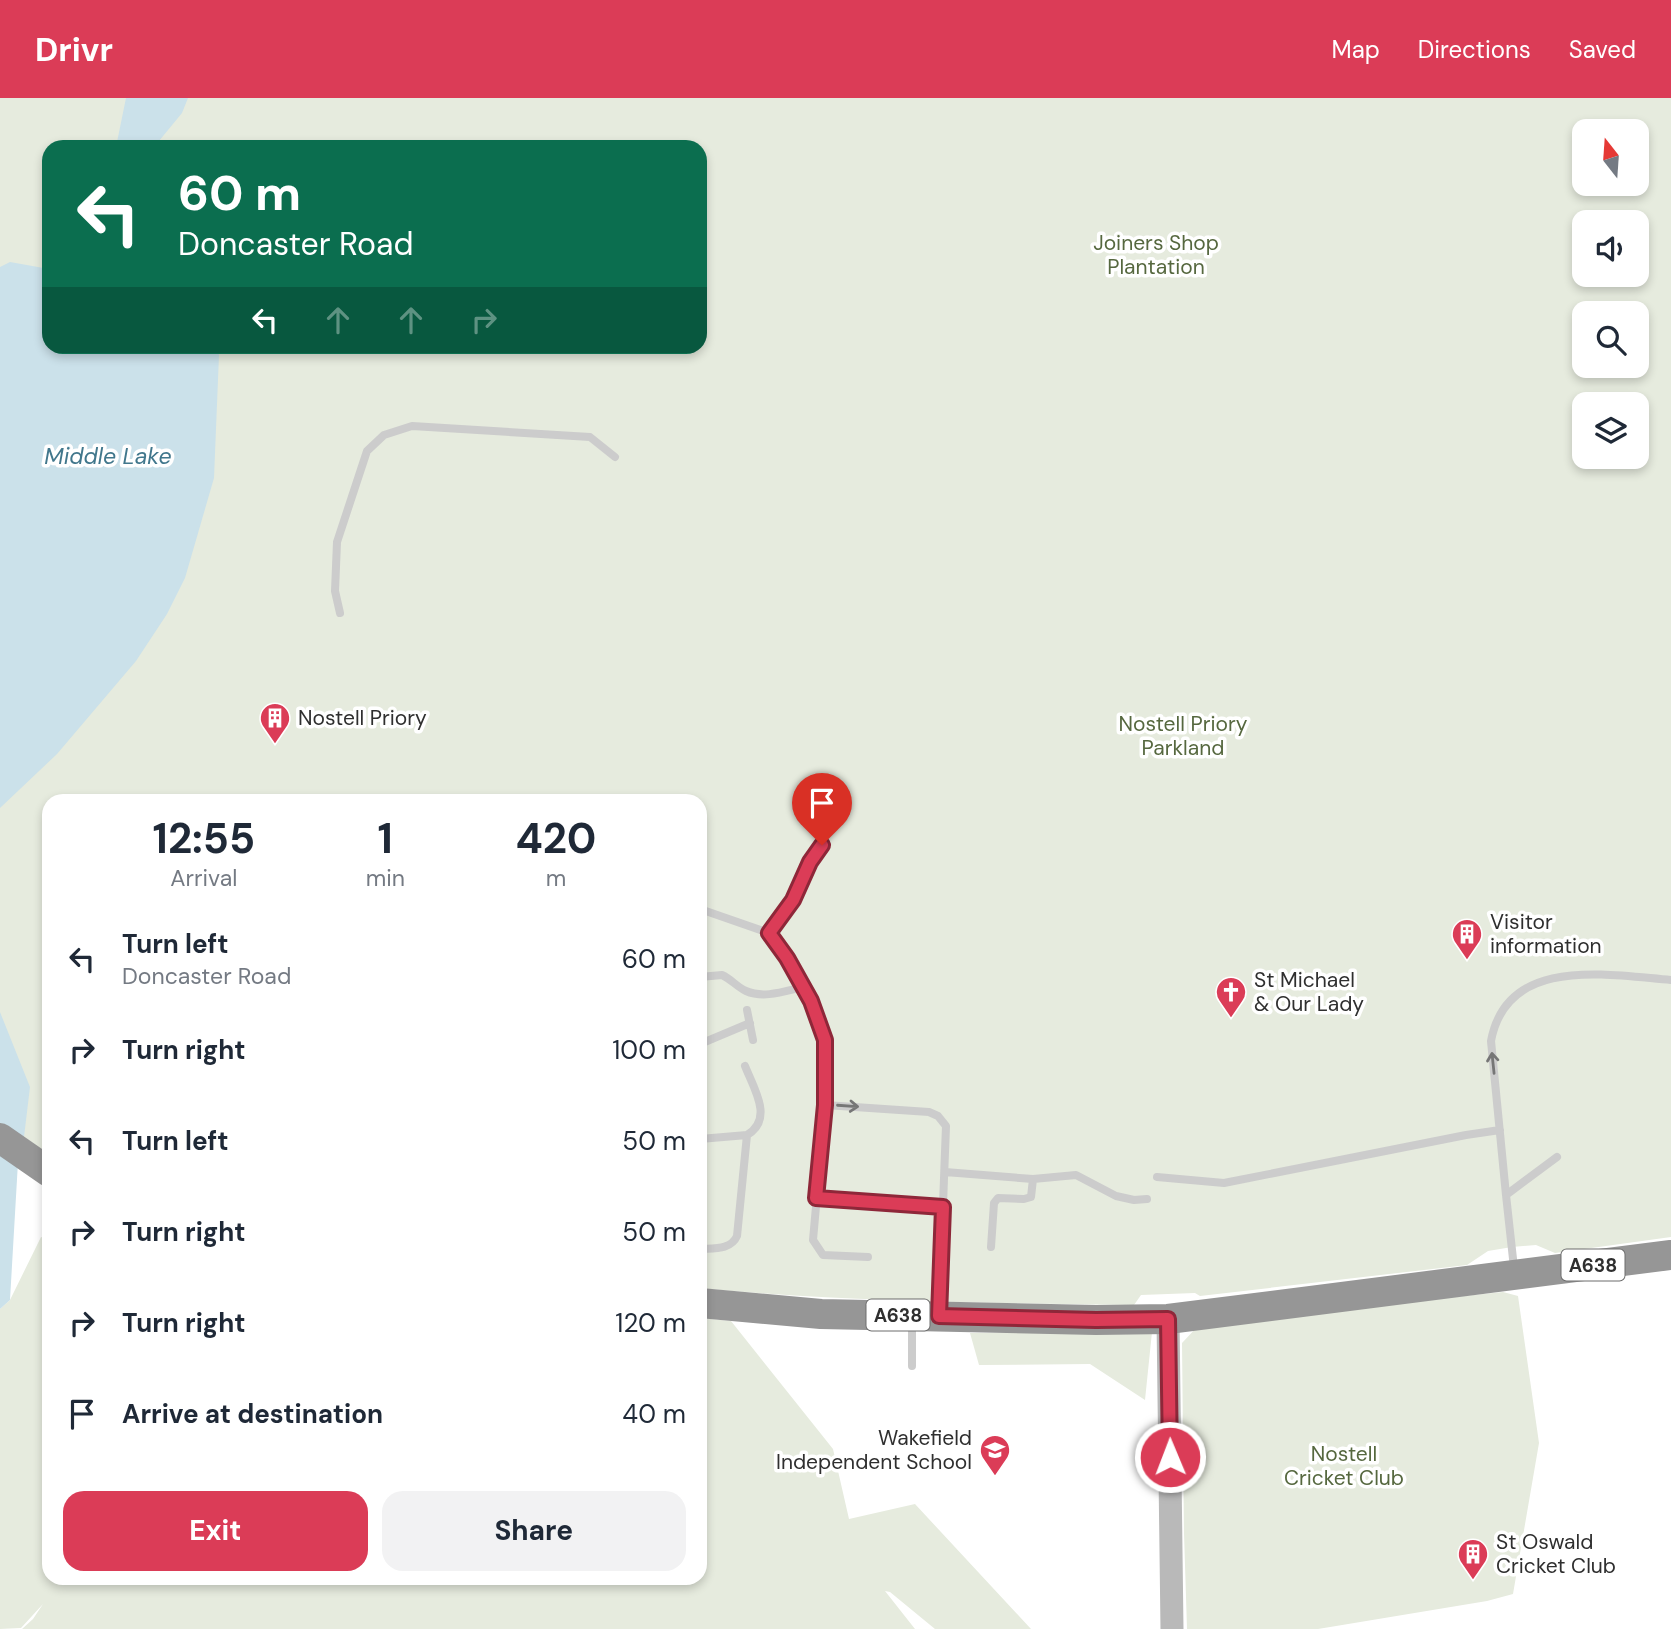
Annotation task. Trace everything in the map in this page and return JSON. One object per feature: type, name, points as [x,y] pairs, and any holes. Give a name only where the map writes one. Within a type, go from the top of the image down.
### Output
[{"type":"highway","points":[[0,1138],[42,1167]]},
{"type":"highway","name":"A638","points":[[707,1304],[821,1314],[1168,1319],[1671,1255]]},
{"type":"main road","points":[[1168,1319],[1172,1629]]},
{"type":"lane","points":[[340,613],[335,591],[337,542],[367,451],[384,435],[412,426],[590,437],[615,457]]},
{"type":"lane","points":[[769,933],[793,900],[810,862],[822,845]]},
{"type":"lane","points":[[707,911],[769,933],[787,958],[811,1001],[825,1040],[825,1105],[813,1240],[823,1255],[868,1257]]},
{"type":"lane","points":[[1515,1275],[1491,1041],[1494,1025],[1519,993],[1532,984],[1566,975],[1592,974],[1671,980]]},
{"type":"lane","points":[[707,976],[722,975],[743,989],[758,994],[803,987]]},
{"type":"lane","points":[[747,1010],[753,1040]]},
{"type":"lane","points":[[707,1041],[750,1023]]},
{"type":"lane","points":[[707,1138],[747,1135],[756,1129],[762,1116],[760,1104],[745,1066]]},
{"type":"lane","points":[[825,1105],[929,1112],[938,1116],[946,1126],[943,1207],[925,1316],[912,1366]]},
{"type":"lane","points":[[1157,1177],[1224,1183],[1500,1130]]},
{"type":"lane","points":[[707,1248],[729,1246],[736,1240],[740,1225],[747,1135]]},
{"type":"lane","points":[[1506,1195],[1557,1157]]},
{"type":"lane","points":[[945,1172],[1033,1179],[1076,1175],[1116,1196],[1134,1200],[1147,1199]]},
{"type":"lane","points":[[991,1247],[994,1203],[998,1198],[1031,1197],[1033,1179]]},
{"type":"lane","points":[[816,1198],[943,1207]]},
{"type":"green space","name":"Nostell Priory Parkland","points":[[0,98],[1671,98],[1671,1237],[1555,1253],[1536,1245],[1512,1247],[1488,1251],[1467,1265],[1200,1296],[1195,1293],[1141,1295],[1134,1305],[862,1299],[707,1289],[707,794],[42,794],[42,1150],[0,1119]]},
{"type":"green space","points":[[42,1237],[42,1585],[707,1585],[707,1319],[731,1321],[833,1449],[849,1519],[915,1504],[1031,1629],[935,1629],[890,1592],[885,1591],[915,1629],[22,1629],[43,1604],[21,1628],[0,1629],[0,1309],[10,1300]]},
{"type":"green space","name":"Nostell Cricket Club","points":[[1503,1292],[1518,1296],[1539,1443],[1513,1594],[1487,1601],[1318,1629],[1187,1629],[1182,1343],[1197,1327]]},
{"type":"green space","points":[[1152,1332],[1145,1400],[1090,1364],[979,1365],[970,1333]]},
{"type":"water","points":[[126,98],[188,98],[182,113],[160,140],[117,140]]},
{"type":"water","name":"Middle Lake","points":[[10,262],[42,268],[42,354],[219,355],[214,478],[185,578],[167,614],[136,661],[57,754],[0,808],[0,267]]},
{"type":"water","points":[[0,1012],[30,1087],[18,1162],[10,1300],[0,1309]]},
{"type":"place","name":"Nostell Priory","points":[[275,745]]},
{"type":"place","name":"Visitor information","points":[[1467,961]]},
{"type":"place","name":"St Michael & Our Lady","points":[[1231,1019]]},
{"type":"place","name":"Wakefield Independent School","points":[[995,1477]]},
{"type":"place","name":"St Oswald Cricket Club","points":[[1473,1581]]},
{"type":"route","points":[[822,845],[810,862],[793,900],[769,933],[787,958],[811,1001],[825,1040],[825,1105],[816,1198],[943,1207],[939,1316],[1168,1319],[1170,1457]]},
{"type":"park label","name":"Joiners Shop Plantation","points":[[1156,255]]}]
